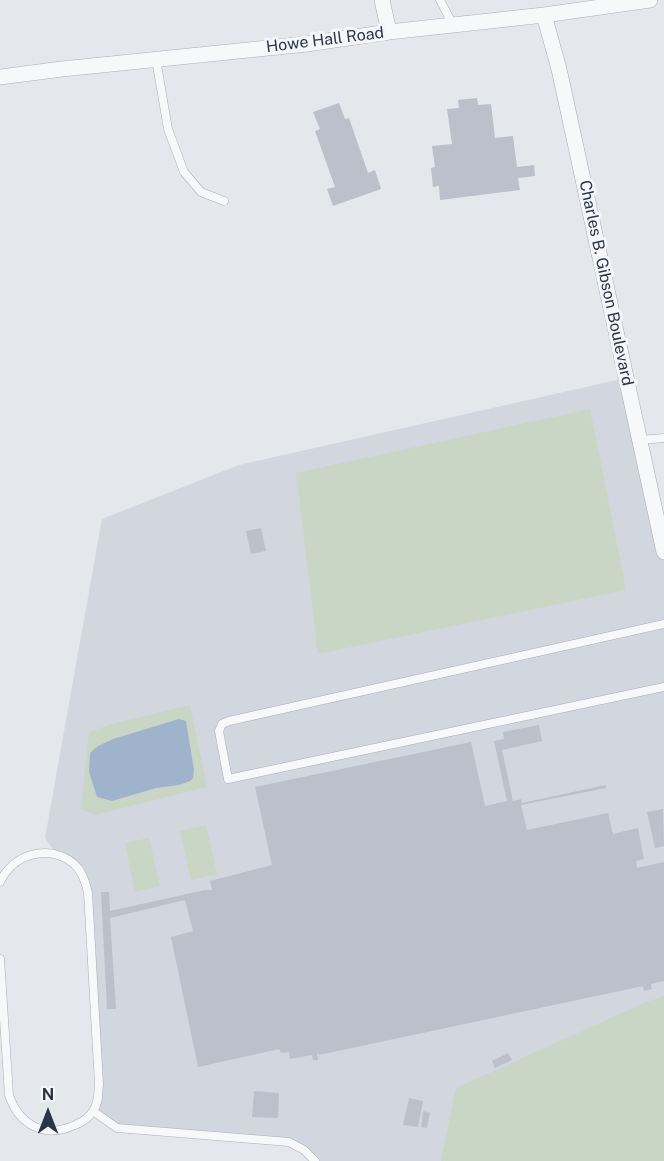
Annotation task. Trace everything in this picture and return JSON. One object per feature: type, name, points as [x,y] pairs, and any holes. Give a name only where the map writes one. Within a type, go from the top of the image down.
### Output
[{"type":"street","points":[[382,0],[389,32]]},
{"type":"street","name":"Howe Hall Road","points":[[0,77],[307,44],[650,0]]},
{"type":"street","name":"Charles B. Gibson Boulevard","points":[[544,15],[559,69],[664,552]]},
{"type":"lane","points":[[440,0],[453,25]]},
{"type":"lane","points":[[156,59],[168,129],[184,172],[201,192],[224,201]]},
{"type":"lane","points":[[640,440],[664,438]]},
{"type":"lane","points":[[664,624],[229,721],[222,724],[219,731],[228,779],[664,687]]},
{"type":"lane","points":[[0,882],[5,871],[20,858],[42,853],[57,855],[75,864],[84,877],[88,893],[99,1084],[98,1102],[93,1112],[84,1120],[67,1128],[51,1131],[35,1127],[24,1120],[14,1109],[9,1095],[0,959]]},
{"type":"lane","points":[[93,1112],[117,1128],[289,1142],[304,1150],[315,1161]]},
{"type":"shaded area","points":[[626,378],[664,552],[664,1161],[315,1161],[289,1142],[117,1128],[93,1111],[97,1102],[84,877],[57,855],[45,838],[102,519],[239,465]]},
{"type":"green space","points":[[590,409],[626,590],[318,654],[296,473]]},
{"type":"green space","points":[[190,705],[207,787],[95,815],[81,809],[89,732]]},
{"type":"green space","points":[[206,825],[217,874],[191,880],[180,831]]},
{"type":"green space","points":[[149,838],[160,886],[135,892],[125,843]]},
{"type":"green space","points":[[664,996],[664,1161],[441,1161],[456,1088]]},
{"type":"water","points":[[179,719],[186,721],[194,770],[190,781],[112,801],[97,797],[89,772],[90,753],[98,746],[113,739]]},
{"type":"building","points":[[477,98],[478,105],[491,104],[495,138],[513,136],[517,167],[534,165],[535,176],[518,178],[520,190],[440,200],[439,186],[433,187],[431,168],[435,167],[432,146],[452,144],[447,109],[459,108],[458,100]]},
{"type":"building","points":[[339,103],[345,119],[349,118],[368,173],[375,170],[381,189],[333,206],[327,189],[335,187],[315,131],[320,129],[313,112]]},
{"type":"building","points":[[261,528],[266,551],[251,554],[246,531]]},
{"type":"building","points":[[539,725],[542,741],[502,750],[513,801],[521,799],[522,803],[606,785],[606,788],[521,805],[527,830],[608,813],[613,834],[638,828],[644,859],[636,861],[637,868],[664,862],[664,981],[651,984],[652,989],[644,991],[643,986],[319,1055],[319,1053],[317,1054],[318,1060],[313,1060],[312,1055],[290,1059],[289,1052],[281,1053],[279,1049],[198,1067],[171,937],[193,931],[185,900],[110,918],[116,1009],[107,1009],[101,892],[109,892],[110,911],[212,890],[210,881],[272,865],[255,787],[471,742],[485,806],[507,801],[494,741],[504,739],[503,732]]},
{"type":"building","points":[[663,809],[664,846],[655,848],[647,812]]},
{"type":"building","points":[[508,1053],[512,1060],[495,1068],[492,1061]]},
{"type":"building","points":[[254,1091],[279,1093],[278,1118],[252,1117]]},
{"type":"building","points":[[409,1098],[423,1101],[418,1127],[403,1125]]},
{"type":"building","points":[[423,1111],[430,1113],[427,1128],[421,1127]]}]
